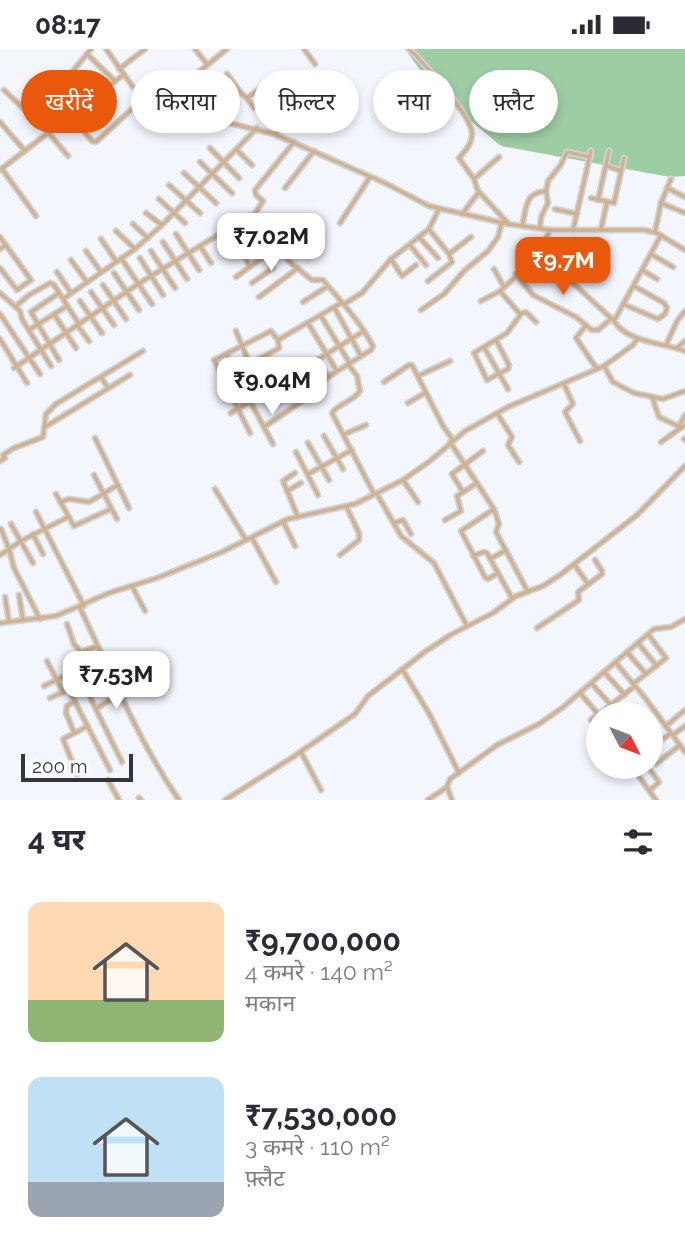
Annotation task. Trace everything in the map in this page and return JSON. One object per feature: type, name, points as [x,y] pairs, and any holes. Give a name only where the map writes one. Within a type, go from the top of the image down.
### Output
[{"type":"street","points":[[74,70],[91,49]]},
{"type":"street","points":[[106,49],[131,86]]},
{"type":"street","points":[[119,69],[145,49]]},
{"type":"street","points":[[195,49],[207,64]]},
{"type":"street","points":[[200,70],[227,49]]},
{"type":"street","points":[[304,49],[315,64]]},
{"type":"street","points":[[409,49],[421,60],[467,120],[472,134],[470,143],[459,158],[474,179],[479,192],[508,224]]},
{"type":"street","points":[[87,54],[104,70]]},
{"type":"street","points":[[117,80],[123,75]]},
{"type":"street","points":[[4,90],[21,106]]},
{"type":"street","points":[[241,93],[254,108]]},
{"type":"street","points":[[247,98],[254,93]]},
{"type":"street","points":[[117,123],[131,110]]},
{"type":"street","points":[[0,122],[25,151]]},
{"type":"street","points":[[63,299],[148,238],[238,151],[254,132]]},
{"type":"street","points":[[36,216],[1,168],[47,133]]},
{"type":"street","points":[[49,133],[68,156]]},
{"type":"street","points":[[84,133],[96,142],[106,133]]},
{"type":"street","points":[[273,133],[439,209],[550,230],[626,228],[654,232],[685,250]]},
{"type":"street","points":[[16,367],[150,276],[254,215],[263,201],[254,193],[255,190],[294,142]]},
{"type":"street","points":[[211,148],[240,178]]},
{"type":"street","points":[[238,151],[252,165]]},
{"type":"street","points":[[598,200],[609,151]]},
{"type":"street","points":[[285,188],[314,152]]},
{"type":"street","points":[[540,228],[541,217],[548,203],[548,181],[560,166],[565,152],[590,154],[573,230]]},
{"type":"street","points":[[474,179],[499,157]]},
{"type":"street","points":[[591,198],[614,202],[624,158]]},
{"type":"street","points":[[200,162],[232,193]]},
{"type":"street","points":[[606,166],[621,171]]},
{"type":"street","points":[[184,173],[216,203]]},
{"type":"street","points":[[340,223],[370,177]]},
{"type":"street","points":[[654,232],[671,179]]},
{"type":"street","points":[[169,185],[200,213]]},
{"type":"street","points":[[667,188],[685,197]]},
{"type":"street","points":[[522,226],[531,196],[535,192],[546,191]]},
{"type":"street","points":[[462,213],[479,192]]},
{"type":"street","points":[[159,199],[185,223]]},
{"type":"street","points":[[601,229],[607,202]]},
{"type":"street","points":[[662,203],[685,213]]},
{"type":"street","points":[[278,339],[362,293],[391,259],[429,229],[439,209]]},
{"type":"street","points":[[555,209],[576,214]]},
{"type":"street","points":[[146,213],[162,225]]},
{"type":"street","points":[[254,215],[261,219],[278,250],[312,280],[321,279],[328,286],[364,331],[373,347],[328,377],[305,399],[264,427]]},
{"type":"street","points":[[421,310],[444,294],[464,271],[488,251],[498,237],[502,222]]},
{"type":"street","points":[[133,224],[148,238]]},
{"type":"street","points":[[428,281],[452,262],[449,254],[429,229]]},
{"type":"street","points":[[481,301],[500,291],[537,257],[550,230]]},
{"type":"street","points":[[116,231],[135,249]]},
{"type":"street","points":[[176,235],[199,270]]},
{"type":"street","points":[[516,274],[533,295],[595,330],[613,319],[661,235]]},
{"type":"street","points":[[0,237],[31,280],[17,290],[0,268]]},
{"type":"street","points":[[419,237],[438,258]]},
{"type":"street","points":[[449,254],[471,237]]},
{"type":"street","points":[[101,239],[152,304]]},
{"type":"street","points":[[249,266],[247,253],[271,239]]},
{"type":"street","points":[[163,242],[187,279]]},
{"type":"street","points":[[410,244],[426,265]]},
{"type":"street","points":[[0,249],[6,245]]},
{"type":"street","points":[[200,246],[211,263]]},
{"type":"street","points":[[271,257],[278,250]]},
{"type":"street","points":[[86,251],[101,272]]},
{"type":"street","points":[[151,251],[175,288]]},
{"type":"street","points":[[651,254],[673,267]]},
{"type":"street","points":[[236,277],[266,255],[271,257]]},
{"type":"street","points":[[252,283],[273,268],[271,257]]},
{"type":"street","points":[[537,257],[562,272],[629,337],[685,351]]},
{"type":"street","points":[[140,258],[163,295]]},
{"type":"street","points":[[391,259],[402,276],[416,265]]},
{"type":"street","points":[[71,260],[87,282]]},
{"type":"street","points":[[259,297],[298,268]]},
{"type":"street","points":[[494,269],[504,286]]},
{"type":"street","points":[[642,270],[657,279]]},
{"type":"street","points":[[57,272],[71,293]]},
{"type":"street","points":[[114,274],[139,310]]},
{"type":"street","points":[[16,306],[50,283],[89,341]]},
{"type":"street","points":[[103,285],[126,319]]},
{"type":"street","points":[[303,302],[328,286]]},
{"type":"street","points":[[623,303],[658,319],[665,314],[667,308],[664,303],[634,286]]},
{"type":"street","points":[[500,291],[521,314]]},
{"type":"street","points":[[91,292],[114,325]]},
{"type":"street","points":[[0,293],[16,306],[51,366]]},
{"type":"street","points":[[59,293],[31,312],[60,360]]},
{"type":"street","points":[[80,301],[102,333]]},
{"type":"street","points":[[29,330],[67,306]]},
{"type":"street","points":[[334,307],[361,356]]},
{"type":"street","points":[[666,345],[677,321],[685,311]]},
{"type":"street","points":[[496,340],[509,363],[508,369],[489,380],[474,357],[475,352],[510,330],[521,314],[526,312],[536,322]]},
{"type":"street","points":[[0,314],[40,374]]},
{"type":"street","points":[[54,314],[76,348]]},
{"type":"street","points":[[321,316],[357,376],[360,391],[332,413],[404,539],[433,563],[467,626]]},
{"type":"street","points":[[308,323],[337,371]]},
{"type":"street","points":[[586,325],[577,334],[577,340],[597,369]]},
{"type":"street","points":[[236,331],[262,394]]},
{"type":"street","points":[[250,364],[281,345],[271,331],[216,358],[215,363],[250,433]]},
{"type":"street","points":[[231,413],[364,331]]},
{"type":"street","points":[[0,623],[57,616],[201,561],[283,521],[347,508],[403,480],[435,458],[452,441],[497,413],[604,366],[633,345],[638,338]]},
{"type":"street","points":[[0,339],[27,383]]},
{"type":"street","points":[[677,348],[685,341]]},
{"type":"street","points":[[484,347],[508,389]]},
{"type":"street","points":[[3,455],[13,448],[43,437],[46,414],[52,408],[143,351]]},
{"type":"street","points":[[226,354],[238,376]]},
{"type":"street","points":[[317,360],[328,377]]},
{"type":"street","points":[[418,376],[450,361]]},
{"type":"street","points":[[384,382],[409,365],[412,366],[465,465],[494,509],[499,524],[496,532],[528,592]]},
{"type":"street","points":[[604,366],[613,382],[634,393],[663,399],[685,391]]},
{"type":"street","points":[[303,369],[316,388]]},
{"type":"street","points":[[44,428],[130,375]]},
{"type":"street","points":[[101,377],[108,388]]},
{"type":"street","points":[[564,384],[573,404],[565,412],[580,441]]},
{"type":"street","points":[[408,403],[425,393]]},
{"type":"street","points":[[652,397],[659,417],[678,428]]},
{"type":"street","points":[[250,401],[273,444]]},
{"type":"street","points":[[497,413],[512,437],[508,445],[519,462]]},
{"type":"street","points":[[678,428],[685,415]]},
{"type":"street","points":[[345,435],[366,425]]},
{"type":"street","points":[[662,442],[685,425]]},
{"type":"street","points":[[324,436],[343,470]]},
{"type":"street","points":[[95,437],[129,508]]},
{"type":"street","points":[[308,443],[328,480]]},
{"type":"street","points":[[0,450],[5,458],[0,461]]},
{"type":"street","points":[[308,474],[352,450]]},
{"type":"street","points":[[463,492],[452,474],[483,451]]},
{"type":"street","points":[[296,452],[318,495]]},
{"type":"street","points":[[225,800],[355,714],[368,696],[426,651],[494,613],[512,599],[543,586],[574,564],[637,515],[685,466]]},
{"type":"street","points":[[295,473],[283,481],[298,517]]},
{"type":"street","points":[[94,475],[117,519]]},
{"type":"street","points":[[403,480],[418,502]]},
{"type":"street","points":[[287,491],[301,483]]},
{"type":"street","points":[[445,520],[461,510],[456,497],[477,483]]},
{"type":"street","points":[[60,502],[69,499],[87,502],[118,485]]},
{"type":"street","points":[[215,489],[246,540]]},
{"type":"street","points":[[56,494],[72,525],[77,526],[111,509]]},
{"type":"street","points":[[340,555],[359,540],[359,533],[347,508]]},
{"type":"street","points":[[494,509],[461,531],[486,579],[498,573]]},
{"type":"street","points":[[36,512],[82,607],[108,672],[161,773],[179,800]]},
{"type":"street","points":[[0,555],[33,534],[68,517]]},
{"type":"street","points":[[394,523],[403,520],[411,534]]},
{"type":"street","points":[[283,521],[295,546]]},
{"type":"street","points":[[11,524],[33,563]]},
{"type":"street","points":[[1,529],[14,568],[40,619]]},
{"type":"street","points":[[33,534],[43,554]]},
{"type":"street","points":[[252,538],[276,582]]},
{"type":"street","points":[[490,559],[506,550]]},
{"type":"street","points":[[473,556],[485,552],[512,599]]},
{"type":"street","points":[[537,628],[579,600],[578,593],[602,573],[595,560]]},
{"type":"street","points":[[574,564],[588,585]]},
{"type":"street","points":[[132,586],[145,611]]},
{"type":"street","points":[[19,595],[23,620]]},
{"type":"street","points":[[5,597],[9,621]]},
{"type":"street","points":[[452,800],[447,786],[448,780],[490,750],[551,716],[654,629],[671,627],[685,619]]},
{"type":"street","points":[[67,624],[74,644],[83,652],[93,678]]},
{"type":"street","points":[[615,702],[667,657],[648,634]]},
{"type":"street","points":[[638,642],[657,666]]},
{"type":"street","points":[[83,652],[98,646]]},
{"type":"street","points":[[627,652],[646,674]]},
{"type":"street","points":[[47,661],[63,692]]},
{"type":"street","points":[[616,663],[683,748],[663,760]]},
{"type":"street","points":[[402,669],[430,715],[459,773]]},
{"type":"street","points":[[50,698],[108,672]]},
{"type":"street","points":[[605,673],[625,695]]},
{"type":"street","points":[[44,686],[62,677]]},
{"type":"street","points":[[83,683],[122,762]]},
{"type":"street","points":[[592,684],[608,702]]},
{"type":"street","points":[[69,689],[110,769]]},
{"type":"street","points":[[96,709],[120,693]]},
{"type":"street","points":[[580,693],[588,702]]},
{"type":"street","points":[[74,732],[65,711],[67,706],[75,701]]},
{"type":"street","points":[[666,726],[685,710]]},
{"type":"street","points":[[77,774],[62,740],[88,726]]},
{"type":"street","points":[[663,740],[685,726]]},
{"type":"street","points":[[301,752],[321,790]]},
{"type":"street","points":[[640,779],[656,800]]},
{"type":"street","points":[[649,791],[659,782],[657,779]]},
{"type":"street","points":[[108,780],[119,800]]},
{"type":"street","points":[[428,800],[447,786]]},
{"type":"green space","points":[[405,49],[685,49],[685,176],[670,177],[501,146],[485,133],[558,133],[558,70],[469,70],[469,119],[455,108],[455,70],[420,70]]}]
